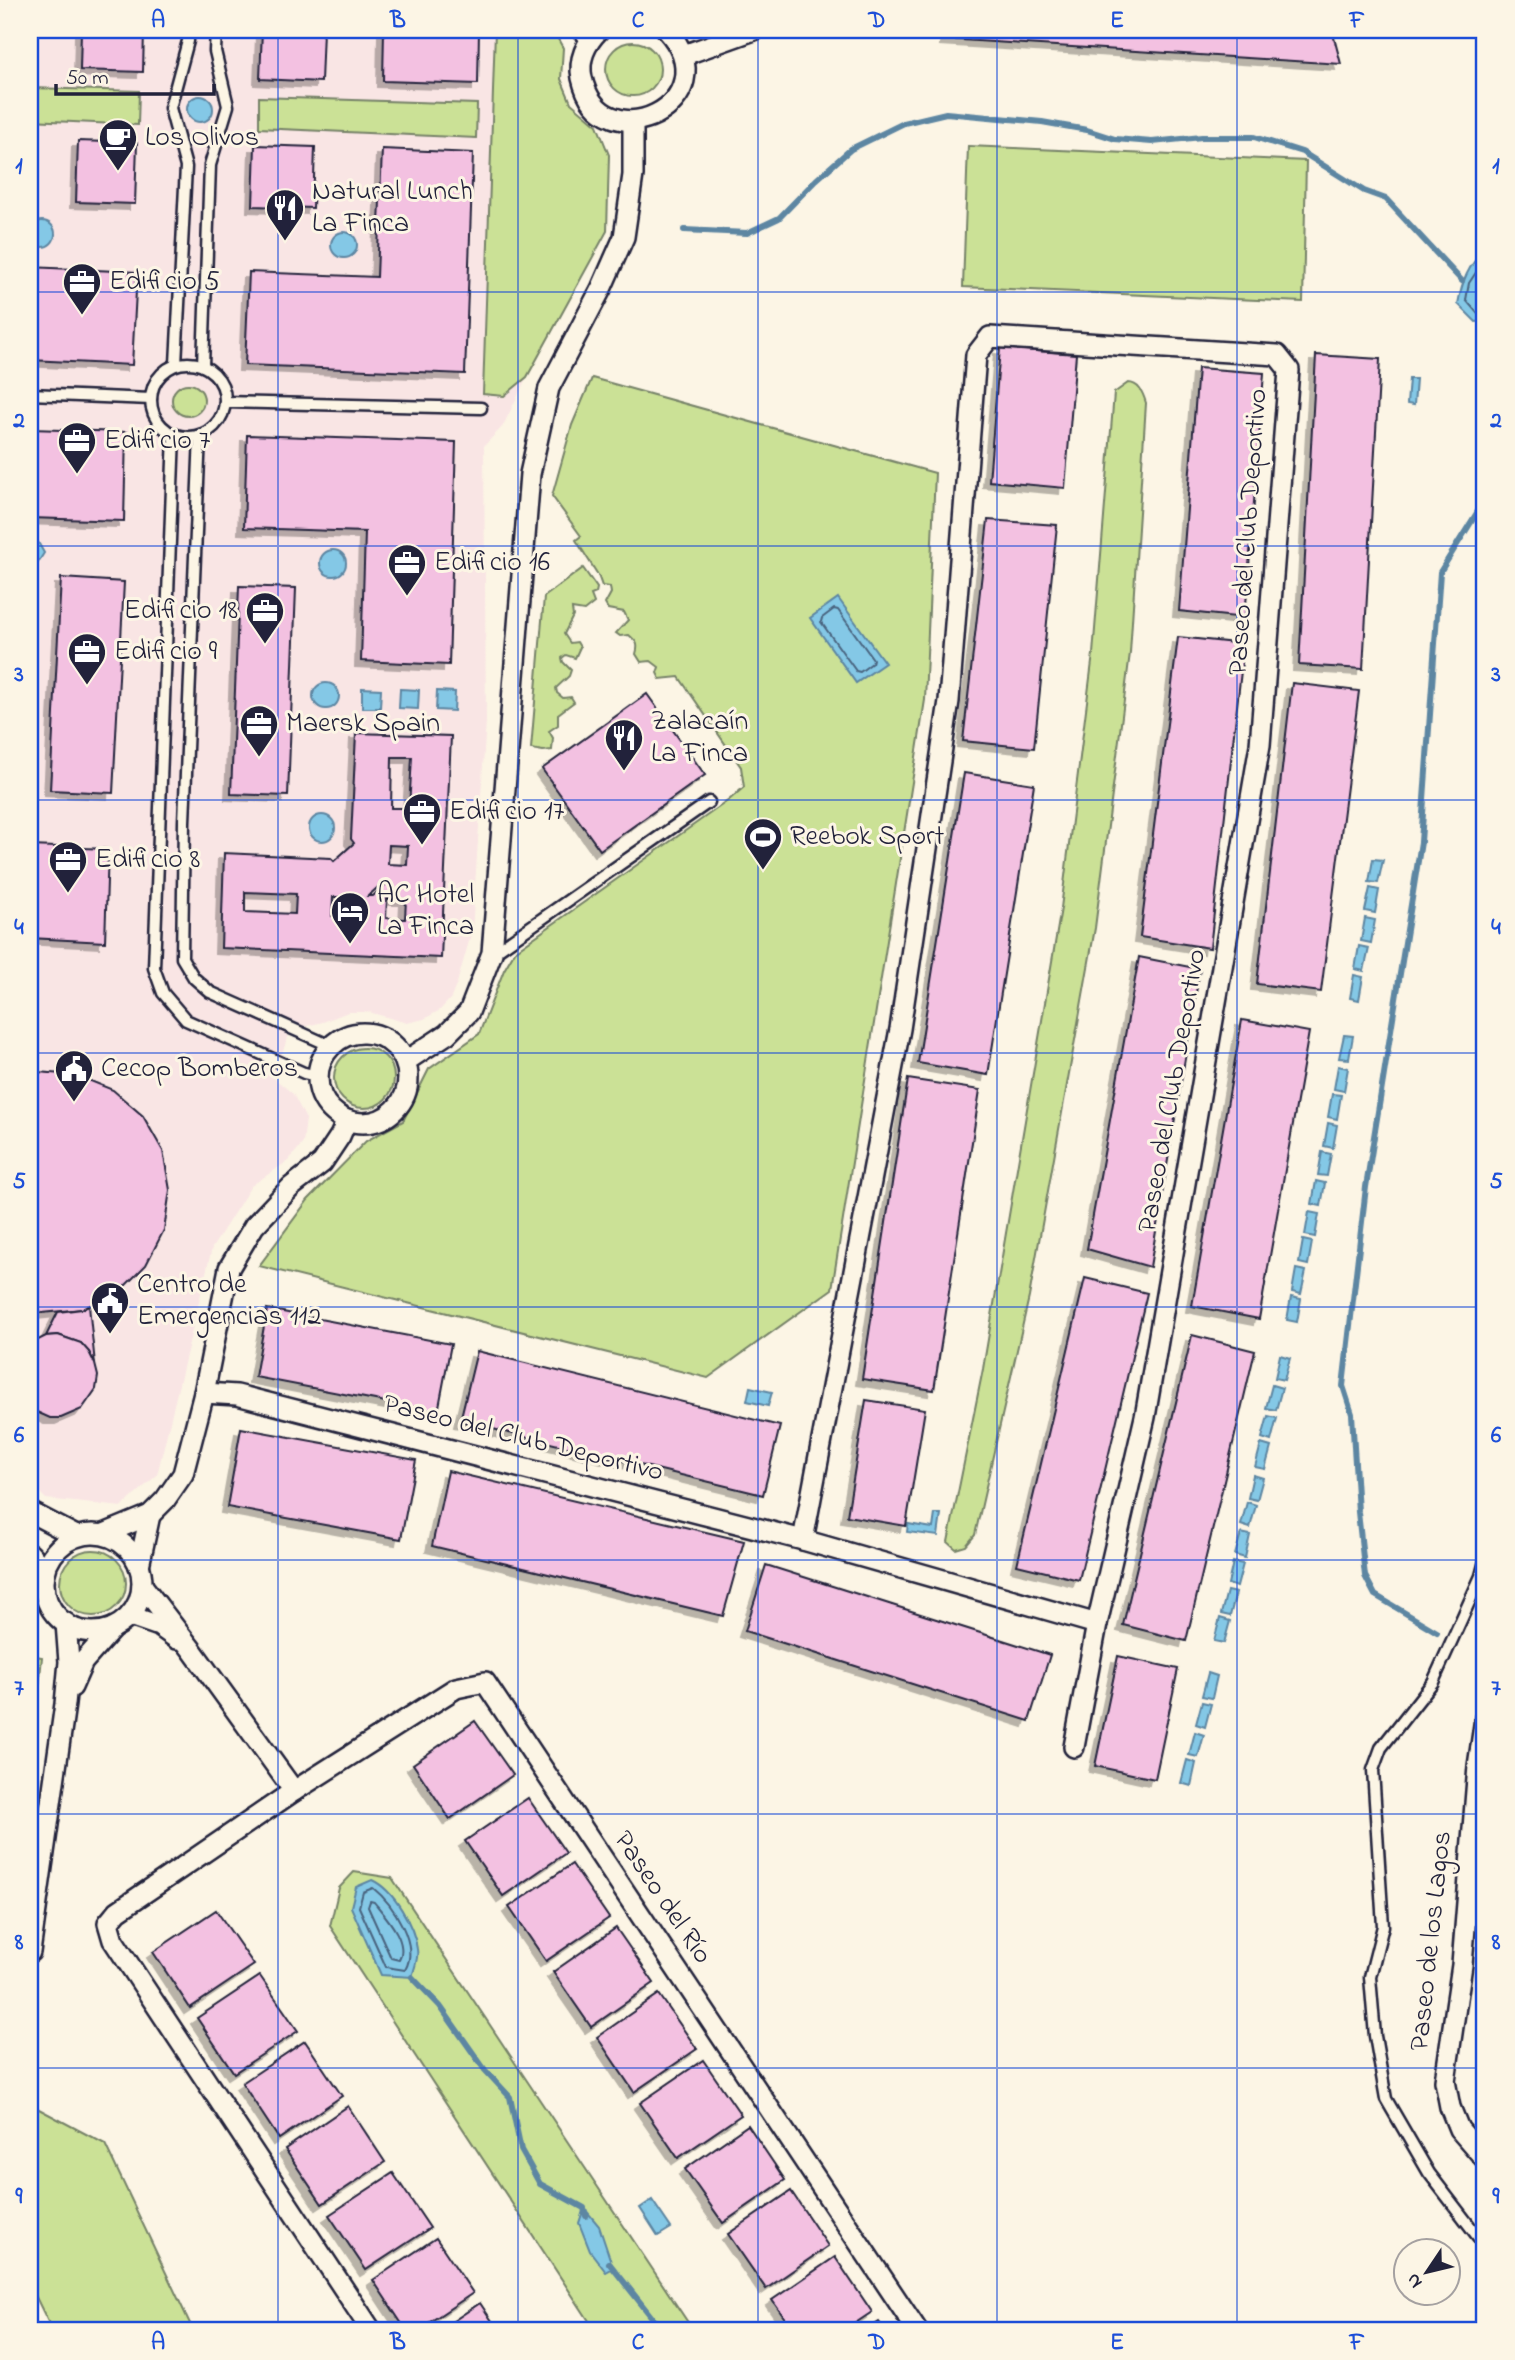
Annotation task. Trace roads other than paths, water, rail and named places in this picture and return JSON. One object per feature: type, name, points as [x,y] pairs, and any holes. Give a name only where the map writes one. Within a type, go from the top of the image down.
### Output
[{"type":"street","points":[[588,34],[582,57],[584,88],[592,102],[604,112],[618,119],[634,121],[649,119],[664,112],[675,101],[682,86],[684,55],[667,30]]},
{"type":"street","points":[[684,55],[754,30]]},
{"type":"street","points":[[405,1061],[447,1034],[469,1012],[492,953],[530,474],[549,388],[601,289],[624,237],[633,175],[634,121]]},
{"type":"street","name":"Paseo del Club Deportivo","points":[[803,1540],[900,1029],[949,701],[976,355],[990,337],[1277,355],[1289,370],[1260,745],[1145,1417],[1097,1624],[1074,1748]]},
{"type":"street","points":[[357,1032],[372,1033],[392,1043],[405,1061],[409,1076],[401,1104],[390,1115],[377,1121],[362,1123],[347,1120],[335,1113],[320,1090],[318,1076],[320,1065],[331,1046],[343,1037],[357,1032]]},
{"type":"street","points":[[104,1534],[150,1515],[165,1500],[183,1474],[204,1393],[229,1268],[254,1226],[290,1187],[321,1163],[340,1136],[347,1120]]},
{"type":"street","name":"Paseo del Club Deportivo","points":[[204,1393],[229,1394],[803,1540],[1097,1624]]},
{"type":"street","points":[[30,1512],[76,1536]]},
{"type":"street","points":[[65,1704],[83,1662],[136,1607],[150,1515]]},
{"type":"street","points":[[113,1628],[97,1632],[81,1630],[66,1623],[55,1613],[47,1600],[45,1571],[62,1544],[76,1536],[104,1534],[132,1551],[141,1576],[294,1791]]},
{"type":"street","points":[[30,1554],[45,1571]]},
{"type":"street","points":[[130,1616],[159,1626],[192,1650]]},
{"type":"street","points":[[30,1952],[65,1704],[69,1662],[66,1623]]},
{"type":"street","name":"Paseo del Río","points":[[371,2330],[113,1940],[108,1923],[118,1910],[294,1791],[456,1688],[485,1682],[917,2330]]},
{"type":"street","name":"Paseo de los Lagos","points":[[1485,1718],[1478,1766],[1462,1965],[1446,2081],[1450,2107],[1460,2129],[1485,2159]]},
{"type":"lane","points":[[176,364],[186,167],[170,108],[188,41],[188,30]]},
{"type":"lane","points":[[203,366],[210,165],[228,106],[215,51],[216,30]]},
{"type":"lane","points":[[185,362],[203,366],[220,380],[224,390],[225,402],[218,423],[210,431],[191,437],[164,429],[152,410],[153,388],[158,378],[176,364],[185,362]]},
{"type":"lane","points":[[30,394],[151,399]]},
{"type":"lane","points":[[225,402],[481,408]]},
{"type":"lane","points":[[174,434],[153,968],[163,993],[186,1020],[304,1073],[318,1076]]},
{"type":"lane","points":[[200,435],[184,822],[182,958],[194,978],[210,992],[331,1046]]},
{"type":"lane","points":[[492,953],[709,802]]},
{"type":"lane","points":[[1485,1561],[1481,1576],[1433,1682],[1381,1748],[1373,1770],[1383,1926],[1370,1978],[1375,2036],[1386,2099],[1429,2173],[1485,2246]]},
{"type":"water","points":[[200,96],[209,100],[213,109],[209,118],[200,122],[191,118],[187,109],[191,100]]},
{"type":"water","points":[[42,221],[51,225],[55,234],[51,243],[42,247],[33,243],[29,234],[33,225]]},
{"type":"water","points":[[344,232],[353,236],[357,245],[353,254],[344,258],[335,254],[331,245],[335,236]]},
{"type":"water","points":[[1485,250],[1485,321],[1476,322],[1458,304],[1467,274]]},
{"type":"water","points":[[1409,379],[1416,379],[1414,405],[1407,404]]},
{"type":"water","points":[[30,540],[38,542],[44,553],[37,564],[30,565]]},
{"type":"water","points":[[333,550],[342,554],[346,563],[342,572],[333,576],[324,572],[320,563],[324,554]]},
{"type":"water","points":[[838,598],[885,663],[856,683],[810,618]]},
{"type":"water","points":[[326,683],[335,687],[339,696],[335,705],[326,709],[317,705],[313,696],[317,687]]},
{"type":"water","points":[[362,688],[381,689],[380,708],[362,708]]},
{"type":"water","points":[[400,689],[419,690],[418,709],[399,708]]},
{"type":"water","points":[[437,691],[455,692],[454,711],[436,710]]},
{"type":"water","points":[[322,815],[331,819],[335,828],[331,837],[322,841],[313,837],[309,828],[313,819]]},
{"type":"water","points":[[1373,859],[1383,860],[1378,883],[1369,882]]},
{"type":"water","points":[[1370,888],[1379,890],[1375,913],[1365,911]]},
{"type":"water","points":[[1365,918],[1375,920],[1371,943],[1361,941]]},
{"type":"water","points":[[1359,946],[1369,948],[1364,971],[1355,969]]},
{"type":"water","points":[[1354,975],[1363,977],[1359,1000],[1350,998]]},
{"type":"water","points":[[1344,1035],[1353,1036],[1349,1059],[1339,1058]]},
{"type":"water","points":[[1338,1066],[1348,1068],[1344,1091],[1334,1089]]},
{"type":"water","points":[[1332,1094],[1341,1095],[1337,1119],[1328,1117]]},
{"type":"water","points":[[1328,1123],[1337,1125],[1333,1148],[1324,1146]]},
{"type":"water","points":[[1322,1152],[1331,1154],[1327,1176],[1318,1175]]},
{"type":"water","points":[[1316,1181],[1325,1183],[1321,1206],[1312,1204]]},
{"type":"water","points":[[1309,1212],[1319,1214],[1315,1237],[1305,1235]]},
{"type":"water","points":[[1303,1240],[1312,1242],[1308,1265],[1299,1263]]},
{"type":"water","points":[[1296,1269],[1306,1271],[1301,1294],[1292,1292]]},
{"type":"water","points":[[1291,1297],[1301,1299],[1297,1322],[1287,1320]]},
{"type":"water","points":[[1280,1355],[1290,1358],[1284,1380],[1275,1378]]},
{"type":"water","points":[[1272,1385],[1282,1388],[1276,1410],[1266,1408]]},
{"type":"water","points":[[750,1387],[772,1392],[768,1406],[747,1401]]},
{"type":"water","points":[[1268,1416],[1277,1418],[1271,1441],[1262,1438]]},
{"type":"water","points":[[1261,1444],[1271,1447],[1265,1469],[1255,1467]]},
{"type":"water","points":[[1253,1475],[1263,1478],[1257,1500],[1248,1498]]},
{"type":"water","points":[[1247,1502],[1256,1505],[1250,1528],[1241,1525]]},
{"type":"water","points":[[935,1514],[941,1514],[938,1536],[907,1532],[908,1524],[933,1528]]},
{"type":"water","points":[[1241,1533],[1250,1535],[1245,1558],[1235,1555]]},
{"type":"water","points":[[1233,1562],[1243,1564],[1237,1587],[1228,1584]]},
{"type":"water","points":[[1227,1591],[1236,1593],[1230,1616],[1221,1614]]},
{"type":"water","points":[[1220,1618],[1230,1621],[1224,1643],[1214,1641]]},
{"type":"water","points":[[1208,1673],[1217,1676],[1212,1698],[1202,1696]]},
{"type":"water","points":[[1202,1702],[1211,1704],[1205,1727],[1196,1724]]},
{"type":"water","points":[[1195,1732],[1204,1735],[1198,1757],[1189,1755]]},
{"type":"water","points":[[1187,1760],[1196,1763],[1191,1786],[1181,1783]]},
{"type":"water","points":[[372,1880],[395,1900],[412,1930],[417,1960],[412,1977],[381,1975],[351,1907],[356,1887]]},
{"type":"water","points":[[652,2200],[671,2228],[658,2236],[640,2208]]},
{"type":"water","points":[[584,2208],[599,2226],[613,2268],[606,2272],[590,2251],[579,2223]]},
{"type":"waterway","points":[[684,230],[747,233],[779,218],[851,149],[904,123],[946,113],[1042,122],[1087,130],[1115,139],[1152,142],[1202,137],[1254,137],[1302,152],[1364,191],[1386,199],[1462,281]]},
{"type":"waterway","points":[[1437,1632],[1375,1595],[1365,1576],[1352,1414],[1343,1386],[1366,1187],[1421,842],[1440,572],[1485,500]]},
{"type":"waterway","points":[[412,1977],[440,2006],[485,2070],[510,2097],[521,2150],[540,2184],[584,2208],[586,2216]]},
{"type":"waterway","points":[[609,2263],[662,2330]]},
{"type":"place","name":"Los Olivos","points":[[118,172]]},
{"type":"place","name":"Natural Lunch La Finca","points":[[285,242]]},
{"type":"place","name":"Edificio 5","points":[[82,316]]},
{"type":"place","name":"Edificio 7","points":[[77,475]]},
{"type":"place","name":"Edificio 16","points":[[407,597]]},
{"type":"place","name":"Edificio 18","points":[[265,645]]},
{"type":"place","name":"Edificio 9","points":[[87,686]]},
{"type":"place","name":"Maersk Spain","points":[[259,758]]},
{"type":"place","name":"Zalacaín La Finca","points":[[624,772]]},
{"type":"place","name":"Edificio 17","points":[[422,846]]},
{"type":"place","name":"Reebok Sport","points":[[763,871]]},
{"type":"place","name":"Edificio 8","points":[[68,894]]},
{"type":"place","name":"AC Hotel La Finca","points":[[350,945]]},
{"type":"place","name":"Cecop Bomberos","points":[[74,1103]]},
{"type":"place","name":"Centro de Emergencias 112","points":[[110,1335]]}]
